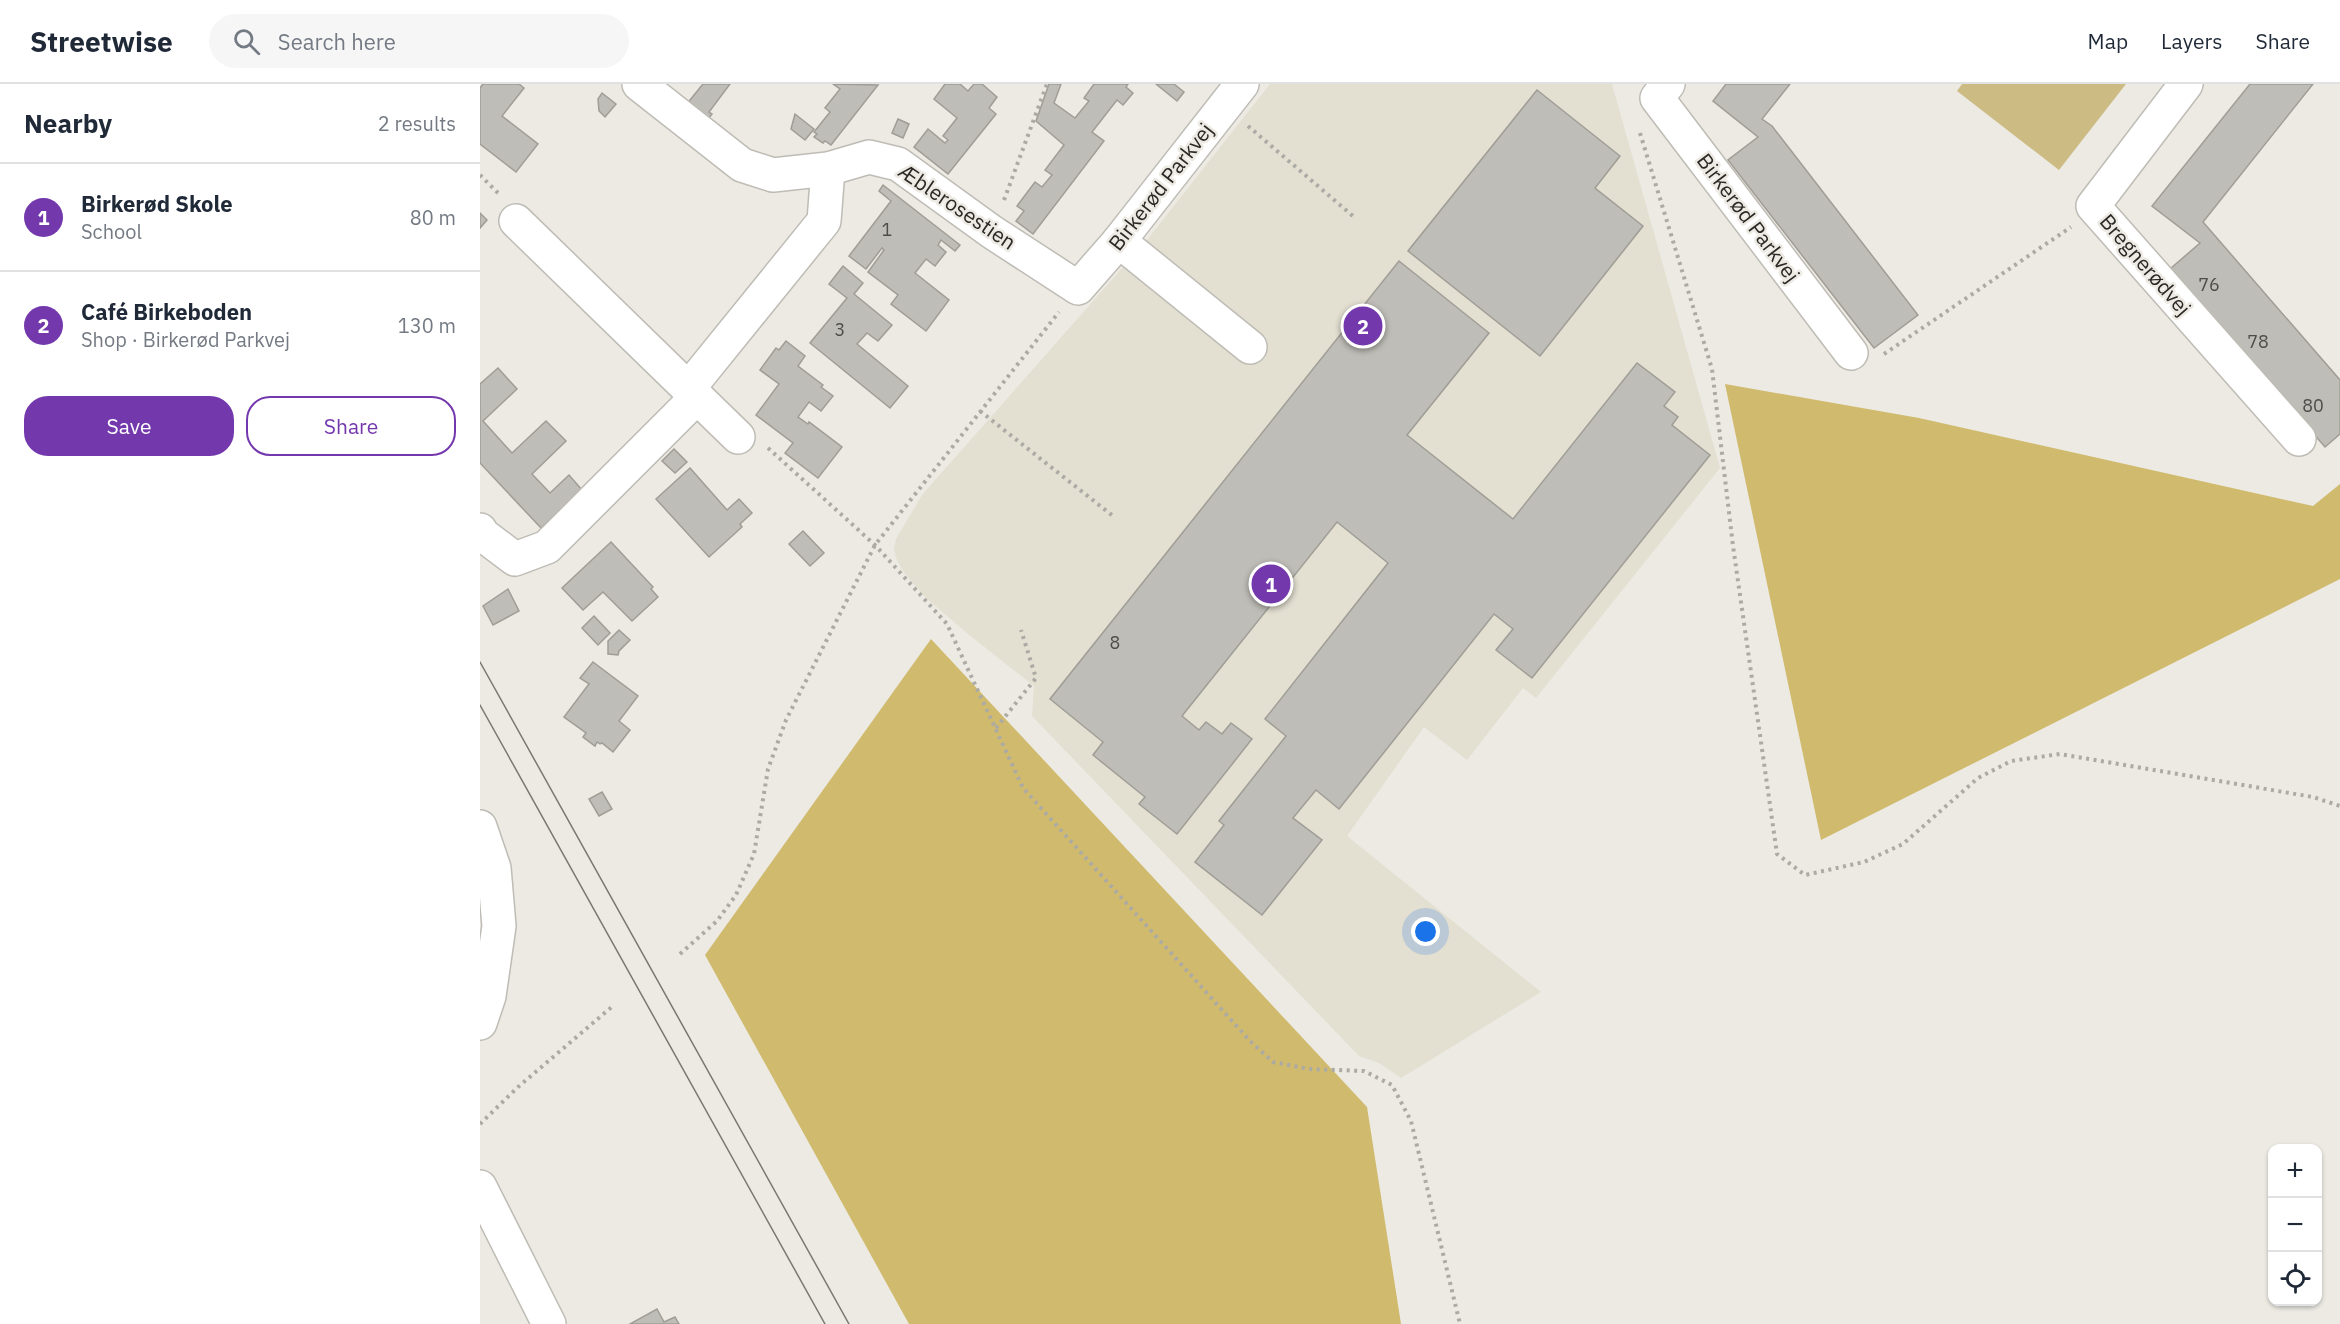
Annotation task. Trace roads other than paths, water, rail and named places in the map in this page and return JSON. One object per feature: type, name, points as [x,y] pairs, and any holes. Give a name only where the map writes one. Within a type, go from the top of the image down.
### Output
[{"type":"street","name":"Æblerosestien","points":[[639,84],[742,165],[773,175],[828,169],[869,157],[898,164],[992,232],[1078,288]]},
{"type":"street","name":"Birkerød Parkvej","points":[[1668,84],[1657,98],[1851,353]]},
{"type":"street","name":"Bregnerødvej","points":[[2186,84],[2093,206],[2299,439]]},
{"type":"street","name":"Birkerød Parkvej","points":[[1078,288],[1119,241],[1233,95]]},
{"type":"street","points":[[480,530],[483,535],[515,559],[547,547],[693,393],[825,221],[828,169]]},
{"type":"street","points":[[516,221],[738,437]]},
{"type":"street","points":[[1119,241],[1250,347]]},
{"type":"street","points":[[480,827],[494,868],[499,926],[489,996],[480,1023]]},
{"type":"street","points":[[480,1187],[549,1324]]},
{"type":"tram line","points":[[480,662],[849,1324]]},
{"type":"tram line","points":[[480,705],[825,1324]]},
{"type":"place","name":"Café Birkeboden","points":[[1363,326]]},
{"type":"place","name":"Birkerød Skole","points":[[1271,584]]}]
